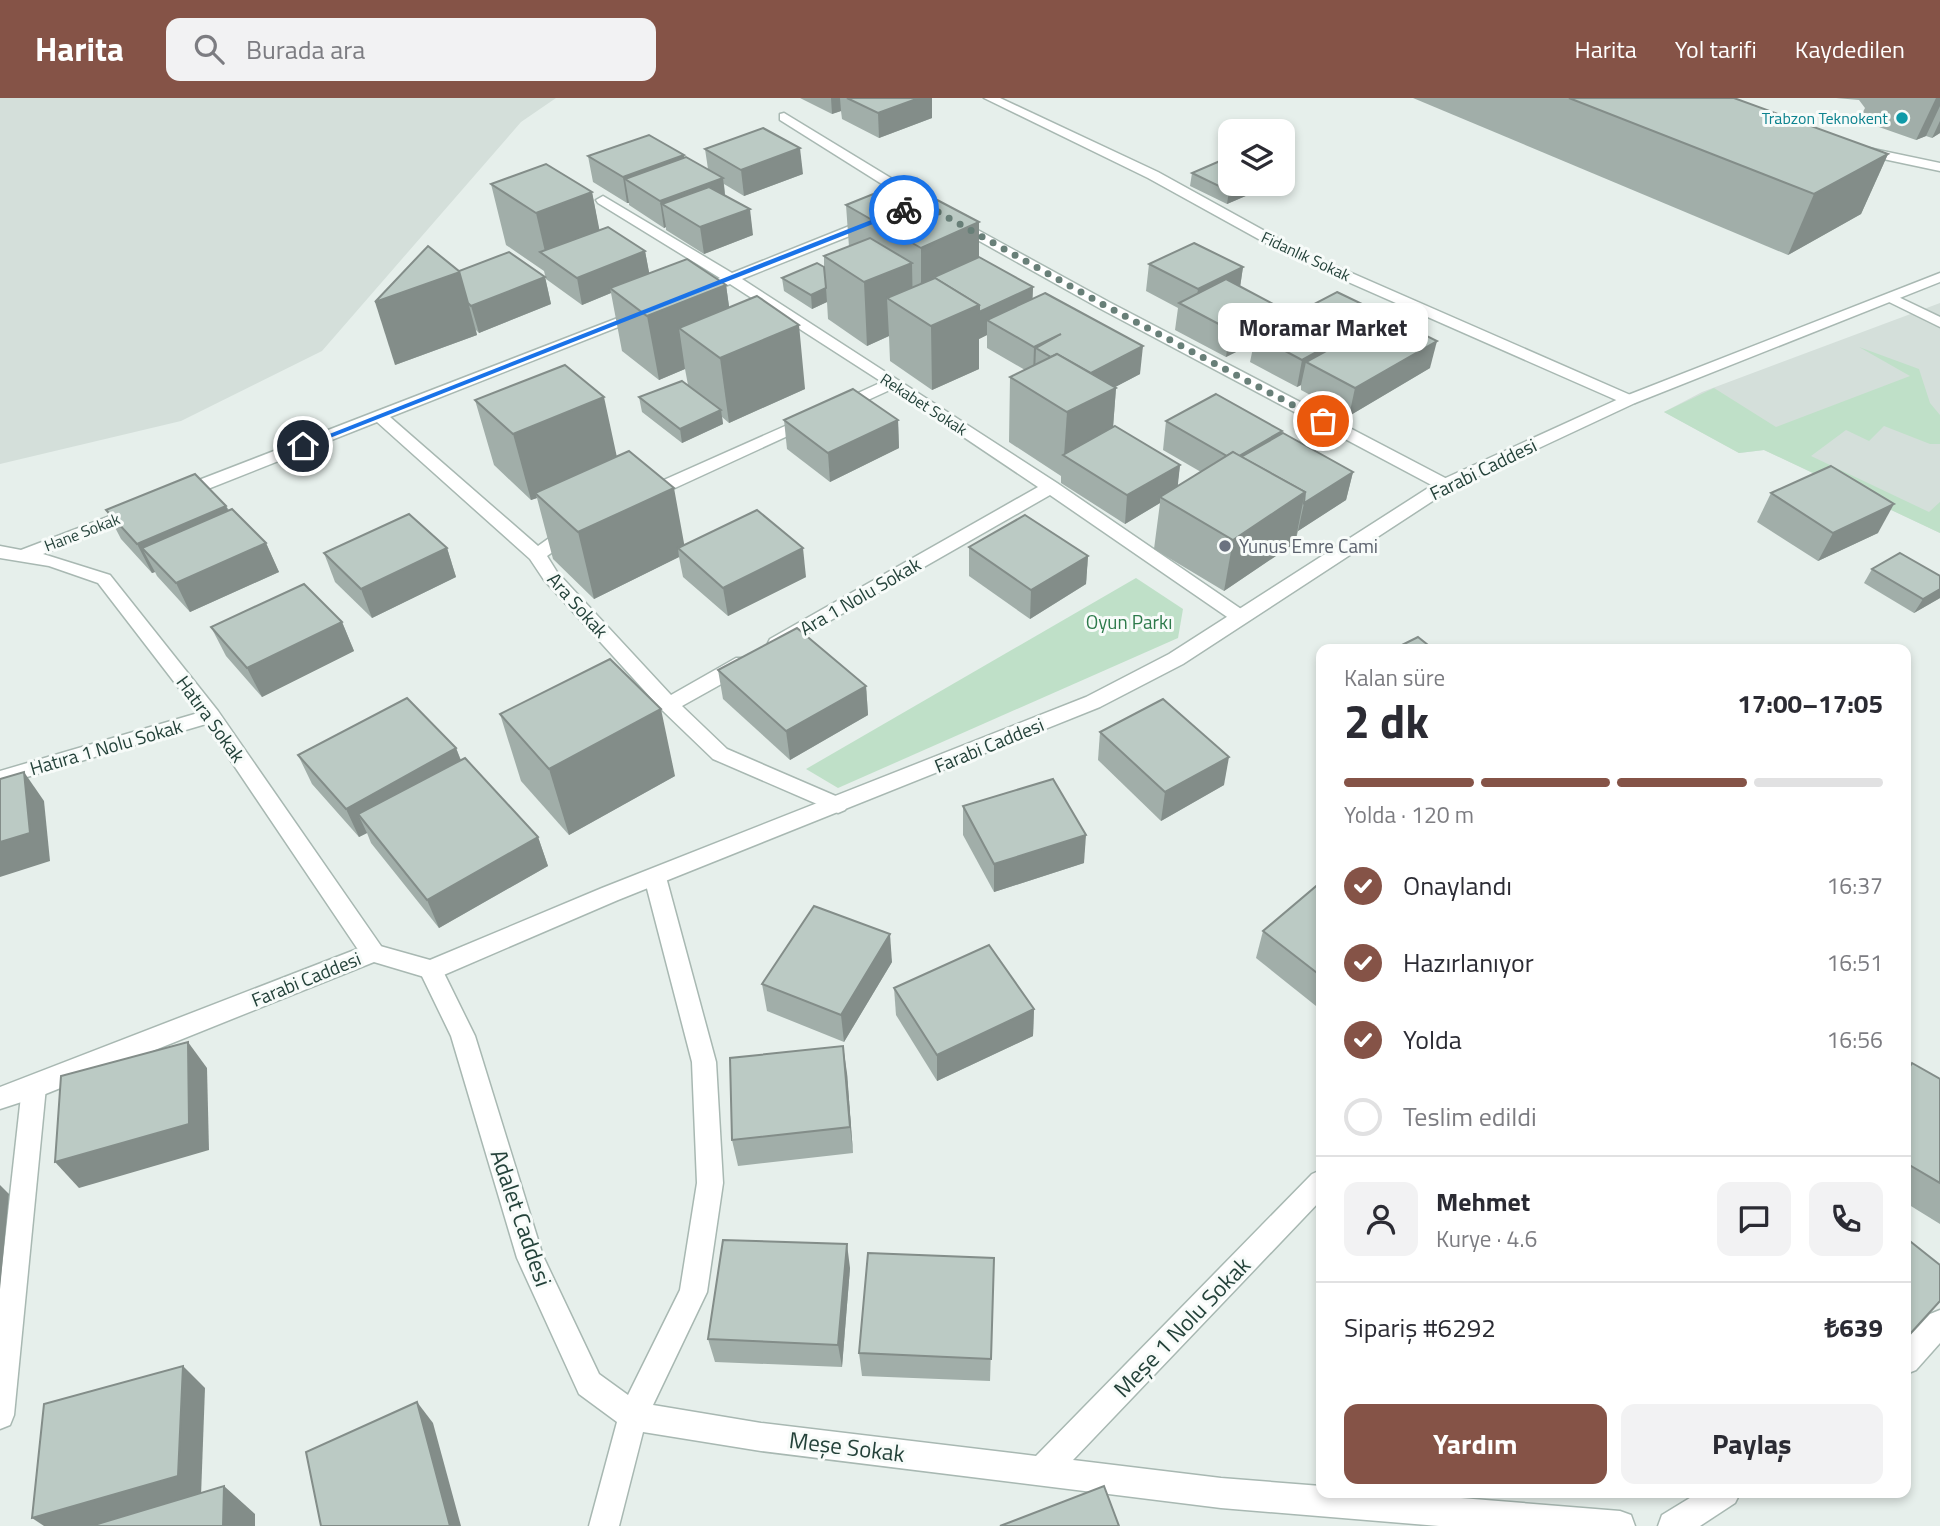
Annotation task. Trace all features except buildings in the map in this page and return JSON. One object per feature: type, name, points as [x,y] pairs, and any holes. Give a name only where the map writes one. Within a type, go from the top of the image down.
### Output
[{"type":"street","name":"Fidanlık Sokak","points":[[990,98],[1153,175],[1294,254],[1629,400]]},
{"type":"street","points":[[784,117],[934,209],[1104,305],[1445,485]]},
{"type":"street","points":[[1846,147],[1940,167]]},
{"type":"street","name":"Rekabet Sokak","points":[[603,200],[733,278],[1051,488],[1240,618]]},
{"type":"street","points":[[682,297],[890,215],[934,209]]},
{"type":"street","name":"Farabi Caddesi","points":[[0,1098],[373,953],[431,970],[655,877],[1093,702],[1176,659],[1445,485],[1629,400],[1940,278]]},
{"type":"street","points":[[1890,297],[1940,323]]},
{"type":"street","name":"Hane Sokak","points":[[24,555],[657,307]]},
{"type":"street","points":[[626,504],[893,383]]},
{"type":"street","points":[[380,416],[537,555]]},
{"type":"street","name":"Ara 1 Nolu Sokak","points":[[669,705],[1051,488]]},
{"type":"street","name":"Ara Sokak","points":[[588,522],[575,527],[537,555],[550,576],[669,705],[720,754],[838,805]]},
{"type":"street","name":"Hatıra Sokak","points":[[0,552],[52,561],[104,579],[211,716],[373,953]]},
{"type":"street","name":"Hatıra 1 Nolu Sokak","points":[[0,778],[211,716]]},
{"type":"street","points":[[604,1526],[633,1416],[693,1292],[710,1183],[704,1062],[655,877]]},
{"type":"street","name":"Adalet Caddesi","points":[[431,970],[463,1036],[530,1258],[589,1384],[633,1416]]},
{"type":"street","points":[[0,1415],[34,1087]]},
{"type":"street","name":"Meşe 1 Nolu Sokak","points":[[1041,1472],[1316,1187]]},
{"type":"street","points":[[1911,1355],[1940,1323]]},
{"type":"street","name":"Meşe Sokak","points":[[633,1416],[761,1437],[1221,1493],[1620,1526]]},
{"type":"street","points":[[1673,1526],[1717,1498]]},
{"type":"shaded area","points":[[0,98],[556,98],[521,122],[322,351],[181,421],[0,464]]},
{"type":"shaded area","points":[[1940,303],[1940,533],[1764,450],[1739,453],[1664,412],[1702,392]]},
{"type":"green space","points":[[1859,347],[1919,369],[1930,403],[1940,415],[1940,444],[1930,444],[1884,426],[1869,441],[1846,430],[1811,456],[1929,512],[1940,502],[1940,533],[1764,450],[1739,453],[1664,412],[1714,388],[1776,427],[1910,376]]},
{"type":"green space","name":"Oyun Parkı","points":[[1136,578],[1183,609],[1178,638],[838,788],[806,769]]},
{"type":"way so far","points":[[904,210],[922,203],[1104,305],[1323,421]]},
{"type":"place","name":"Trabzon Teknokent","points":[[1902,118]]},
{"type":"place","name":"Moramar Market","points":[[1323,421]]},
{"type":"place","name":"Yunus Emre Cami","points":[[1225,546]]},
{"type":"route","points":[[303,446],[904,210]]}]
